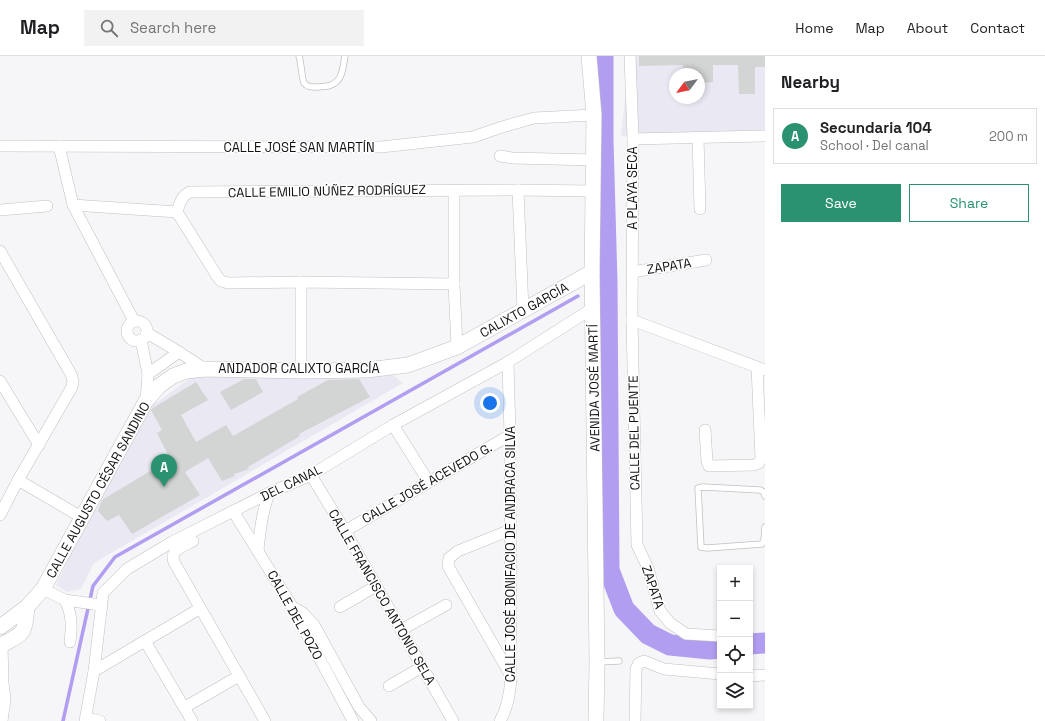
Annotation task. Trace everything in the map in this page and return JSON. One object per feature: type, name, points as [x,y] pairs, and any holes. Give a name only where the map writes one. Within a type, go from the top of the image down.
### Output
[{"type":"street","name":"AVENIDA JOSÉ MARTÍ","points":[[590,56],[594,115],[592,272],[597,662],[596,721]]},
{"type":"street","name":"A PLAYA SECA","points":[[630,56],[633,139],[632,320]]},
{"type":"street","name":"CALLE JOSÉ SAN MARTÍN","points":[[0,146],[381,147],[473,137],[534,118],[594,115]]},
{"type":"street","points":[[633,139],[765,136]]},
{"type":"street","points":[[698,137],[700,209]]},
{"type":"street","points":[[59,146],[73,205],[134,322]]},
{"type":"street","points":[[500,156],[512,158],[594,160]]},
{"type":"street","points":[[454,190],[454,284],[457,348]]},
{"type":"street","name":"CALLE EMILIO NÚÑEZ RODRÍGUEZ","points":[[177,212],[181,199],[190,192],[454,190],[593,191]]},
{"type":"street","points":[[518,190],[523,310]]},
{"type":"street","points":[[73,205],[177,212],[216,276],[221,281],[228,283],[302,282],[454,284]]},
{"type":"street","points":[[0,210],[46,206]]},
{"type":"street","points":[[0,251],[3,263],[74,381],[1,512]]},
{"type":"street","name":"ZAPATA","points":[[632,272],[706,260]]},
{"type":"street","name":"CALIXTO GARCÍA","points":[[457,348],[592,272]]},
{"type":"street","points":[[301,370],[302,282]]},
{"type":"street","name":"DEL CANAL","points":[[85,719],[94,671],[98,605],[103,593],[126,569],[172,542],[233,511],[311,475],[393,425],[508,362],[593,308]]},
{"type":"street","points":[[632,320],[761,369],[761,458],[759,463],[754,465],[709,466],[707,461],[705,430]]},
{"type":"street","name":"CALLE DEL PUENTE","points":[[632,320],[637,545]]},
{"type":"street","points":[[146,401],[148,374],[144,337],[146,326],[141,322],[134,322],[129,325],[127,331],[129,337],[134,340],[144,337],[180,352],[204,369]]},
{"type":"street","name":"ANDADOR CALIXTO GARCÍA","points":[[173,376],[186,371],[204,369],[367,370],[408,365],[457,348]]},
{"type":"street","points":[[148,374],[180,352]]},
{"type":"street","name":"CALLE JOSÉ BONIFACIO DE ANDRACA SILVA","points":[[500,721],[505,713],[510,695],[511,677],[510,435],[508,362]]},
{"type":"street","name":"CALLE AUGUSTO CÉSAR SANDINO","points":[[0,627],[27,607],[43,588],[146,401],[159,386],[173,376]]},
{"type":"street","points":[[0,381],[39,445]]},
{"type":"street","points":[[393,425],[428,481]]},
{"type":"street","name":"CALLE JOSÉ ACEVEDO G.","points":[[345,530],[510,435]]},
{"type":"street","name":"CALLE FRANCISCO ANTONIO SELA","points":[[311,475],[345,530],[453,721]]},
{"type":"street","points":[[18,480],[82,518]]},
{"type":"street","points":[[258,551],[263,512],[270,493]]},
{"type":"street","name":"CALLE DEL POZO","points":[[233,511],[291,605],[353,721]]},
{"type":"street","points":[[510,530],[458,551],[449,558],[448,566],[511,677]]},
{"type":"street","points":[[193,541],[173,554],[172,557],[177,570],[265,721]]},
{"type":"street","name":"ZAPATA","points":[[637,545],[648,568],[660,610],[670,623],[686,634],[717,636]]},
{"type":"street","points":[[340,607],[376,586]]},
{"type":"street","points":[[43,588],[65,600],[98,605]]},
{"type":"street","points":[[65,600],[70,610],[72,624],[70,642]]},
{"type":"street","points":[[291,605],[303,613],[314,625],[359,707],[371,721]]},
{"type":"street","points":[[401,630],[446,605]]},
{"type":"street","points":[[2,721],[5,700],[1,646],[20,635],[25,628],[27,607]]},
{"type":"street","points":[[94,671],[199,608]]},
{"type":"street","points":[[145,641],[192,721]]},
{"type":"street","points":[[635,721],[636,669],[639,663],[644,661],[664,669],[717,674]]},
{"type":"street","points":[[389,686],[422,667]]},
{"type":"street","points":[[753,676],[765,675]]},
{"type":"street","points":[[185,707],[239,676]]},
{"type":"street","points":[[85,719],[100,721]]},
{"type":"lane","points":[[299,56],[302,66],[303,80],[305,85],[311,87],[331,85],[338,81],[342,75],[345,56]]},
{"type":"lane","points":[[765,496],[764,492],[760,490],[698,488],[701,546],[707,548],[762,544],[764,540],[765,527]]},
{"type":"lane","points":[[597,662],[619,661]]},
{"type":"shaded area","points":[[630,56],[765,56],[765,142],[621,136]]},
{"type":"shaded area","points":[[210,374],[393,375],[403,383],[94,563],[81,589],[67,592],[56,585],[141,411],[159,401],[190,378]]},
{"type":"building","points":[[639,56],[765,56],[765,67],[755,67],[755,94],[739,94],[738,65],[713,65],[713,82],[705,83],[705,68],[683,68],[683,65],[639,66]]},
{"type":"building","points":[[244,379],[256,379],[263,392],[231,410],[220,392]]},
{"type":"building","points":[[359,379],[370,397],[299,434],[300,436],[248,467],[249,469],[234,474],[235,476],[222,481],[208,458],[185,472],[200,495],[132,534],[119,515],[107,521],[98,511],[102,500],[167,461],[165,459],[169,457],[157,433],[162,430],[151,410],[196,382],[208,400],[181,415],[196,442],[226,425],[233,436],[328,380]]},
{"type":"waterway","points":[[603,56],[603,140],[607,282],[609,570],[624,609],[648,634],[670,645],[717,648]]},
{"type":"waterway","points":[[63,721],[93,586],[115,557],[578,296]]},
{"type":"waterway","points":[[753,644],[765,643]]},
{"type":"place","name":"Secundaria 104","points":[[164,487]]}]
